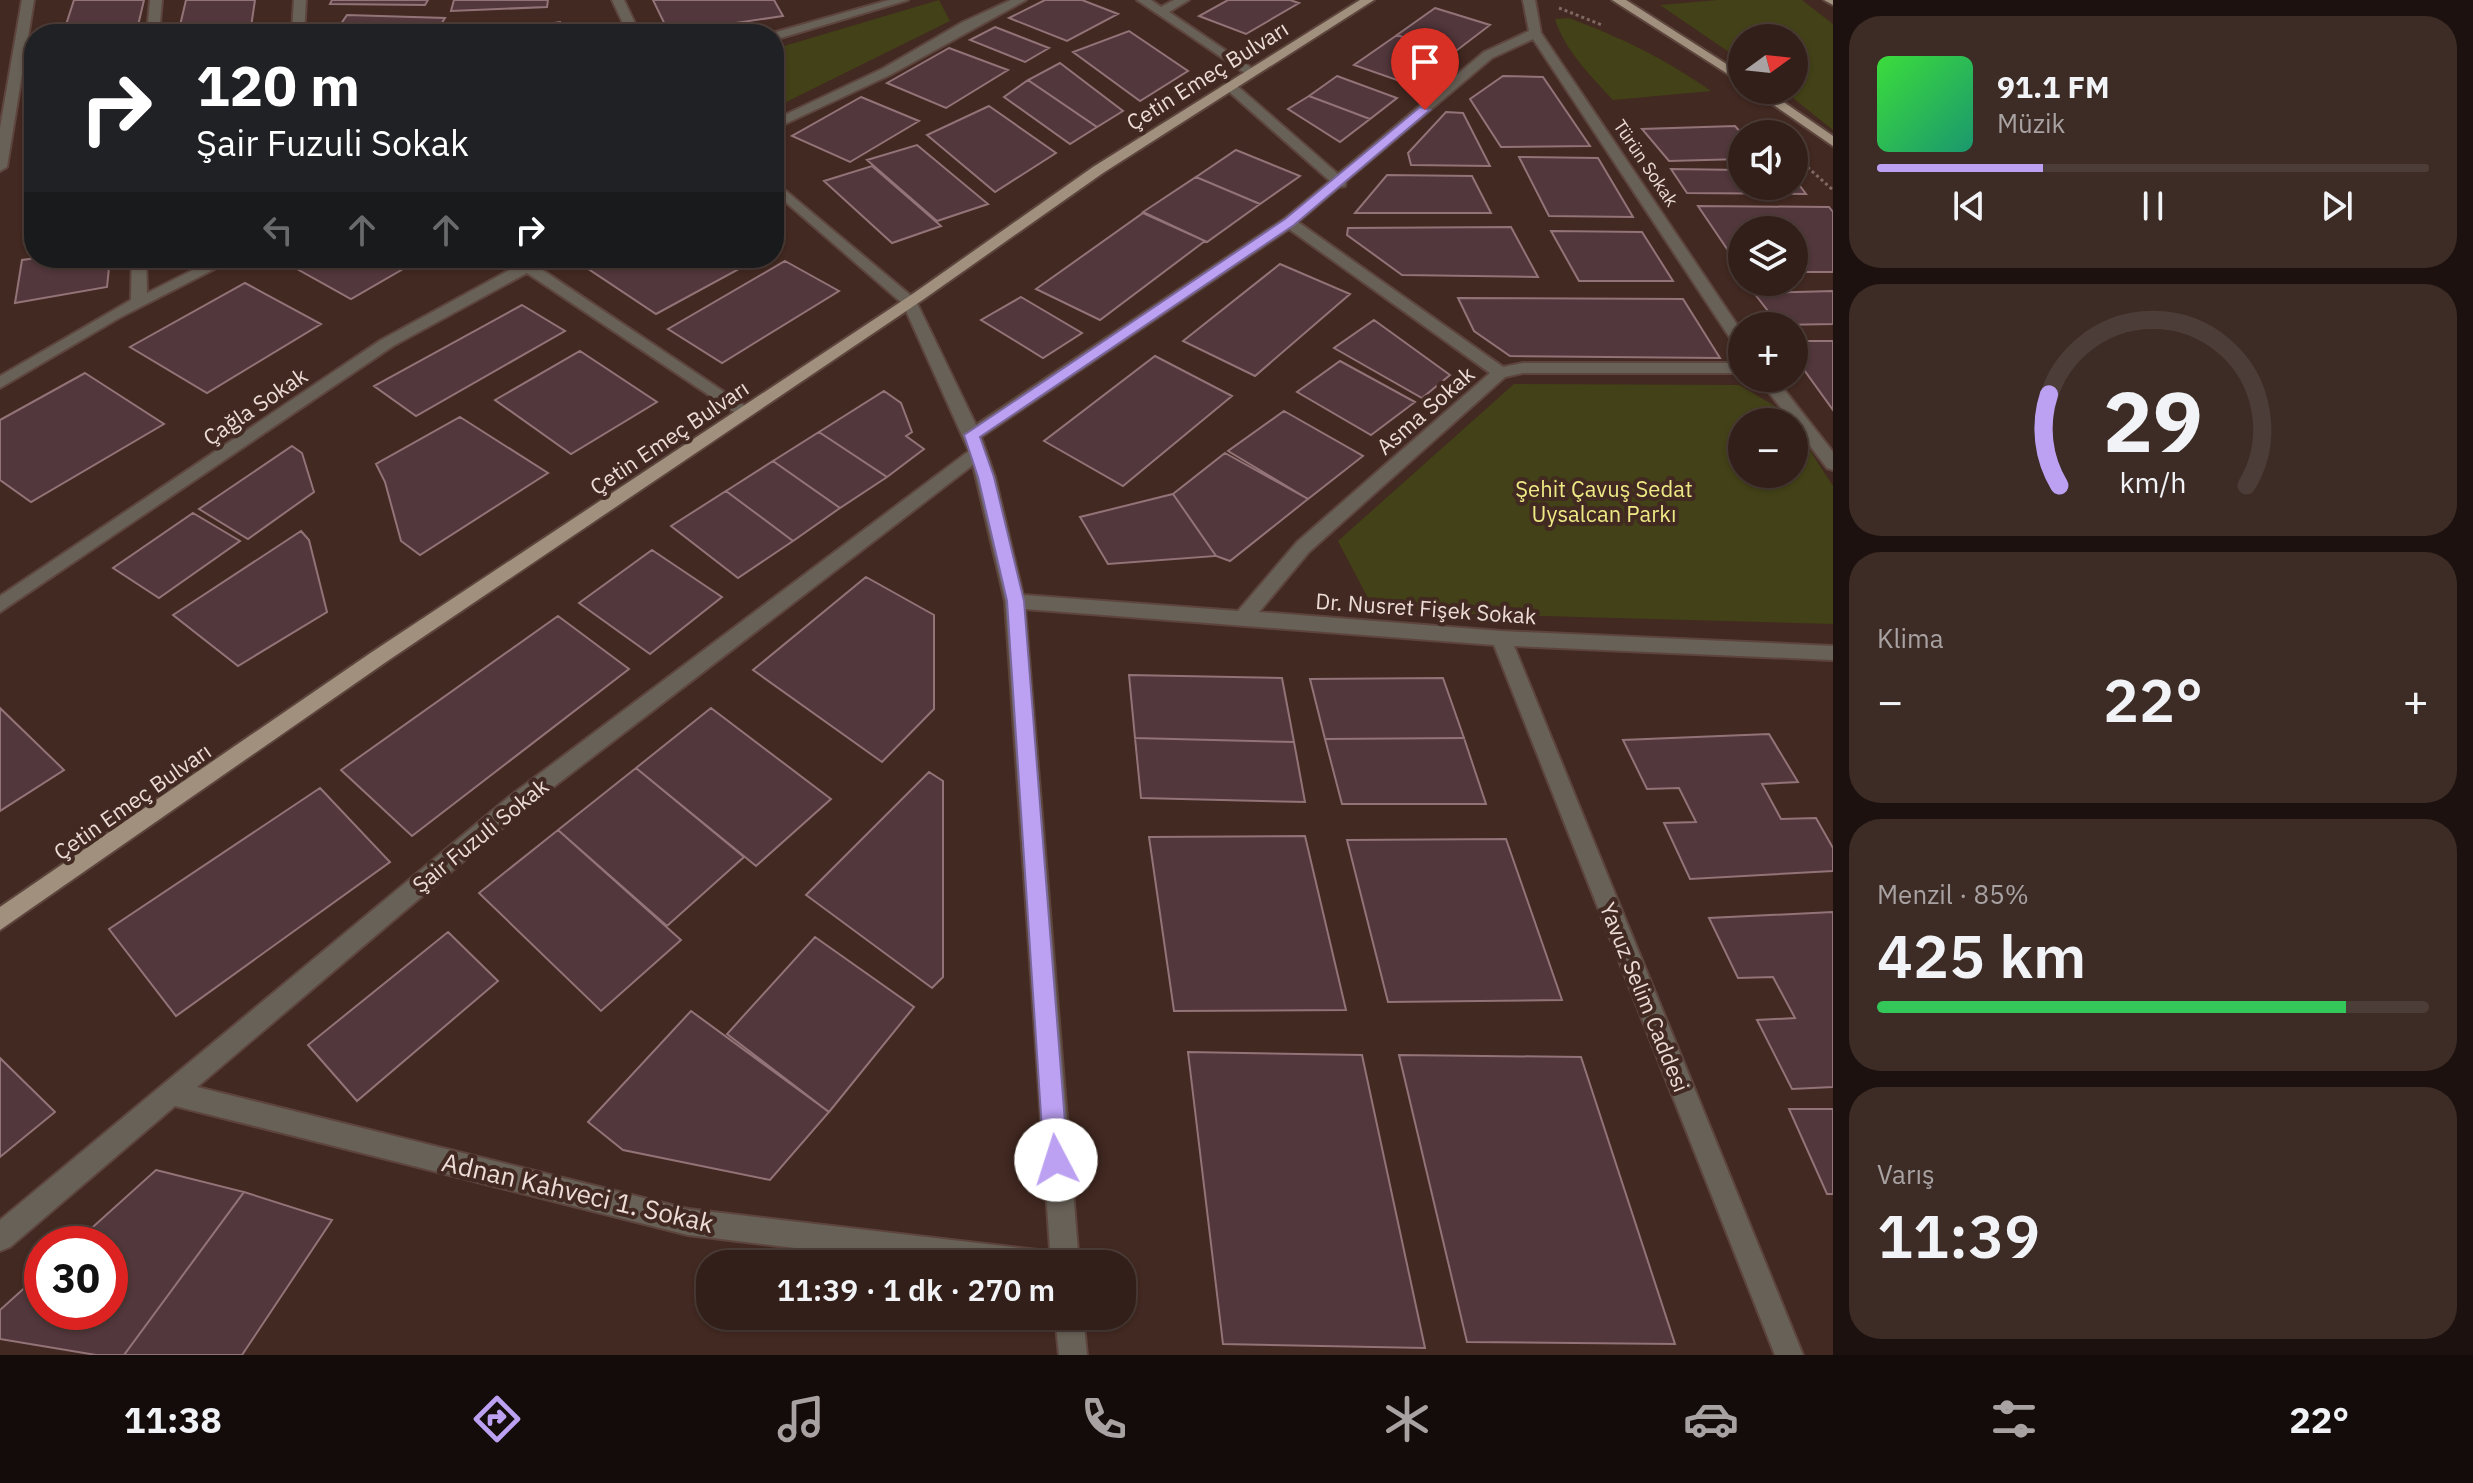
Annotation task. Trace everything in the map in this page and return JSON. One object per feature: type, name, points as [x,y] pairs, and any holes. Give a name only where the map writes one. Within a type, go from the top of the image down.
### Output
[{"type":"main road","points":[[1365,2],[1387,0]]},
{"type":"main road","points":[[1618,0],[1728,70]]},
{"type":"main road","name":"Çetin Emeç Bulvarı","points":[[0,920],[379,657],[910,302],[1098,170],[1365,2]]},
{"type":"main road","points":[[1778,104],[1833,142]]},
{"type":"street","points":[[0,167],[28,0]]},
{"type":"street","points":[[154,24],[156,0]]},
{"type":"street","points":[[299,24],[300,0]]},
{"type":"street","points":[[618,0],[629,24]]},
{"type":"street","points":[[784,33],[902,0]]},
{"type":"street","points":[[784,120],[886,72],[967,25],[1020,0]]},
{"type":"street","points":[[1143,0],[1253,73]]},
{"type":"street","points":[[1160,12],[1183,0]]},
{"type":"street","name":"Türün Sokak","points":[[1529,0],[1535,33],[1728,323]]},
{"type":"street","name":"Şair Fuzuli Sokak","points":[[0,1237],[518,802],[974,444],[1289,222],[1340,183],[1488,55],[1535,33]]},
{"type":"street","points":[[1231,87],[1340,183]]},
{"type":"street","points":[[784,194],[910,302],[986,477],[1015,601],[1064,1250]]},
{"type":"street","points":[[1289,222],[1500,373]]},
{"type":"street","points":[[139,268],[139,302]]},
{"type":"street","points":[[0,383],[139,302],[209,268]]},
{"type":"street","name":"Çağla Sokak","points":[[0,605],[387,343],[510,268]]},
{"type":"street","points":[[529,268],[746,412]]},
{"type":"street","name":"Asma Sokak","points":[[1242,619],[1303,547],[1500,373],[1523,368],[1728,368]]},
{"type":"street","points":[[1777,392],[1833,464]]},
{"type":"street","name":"Dr. Nusret Fişek Sokak","points":[[1015,601],[1501,638],[1833,653]]},
{"type":"street","name":"Yavuz Selim Caddesi","points":[[1501,638],[1789,1355]]},
{"type":"street","name":"Adnan Kahveci 1. Sokak","points":[[171,1093],[688,1222],[921,1250]]},
{"type":"street","points":[[1070,1330],[1073,1355]]},
{"type":"path","points":[[1808,168],[1833,190]]},
{"type":"green space","points":[[939,0],[950,21],[784,103],[784,46]]},
{"type":"green space","points":[[1718,0],[1802,0],[1833,24],[1833,130],[1800,104],[1808,104],[1808,24],[1728,24],[1728,51],[1660,5]]},
{"type":"green space","points":[[1569,18],[1642,50],[1711,91],[1613,100],[1580,62],[1559,31],[1555,19]]},
{"type":"green space","name":"Şehit Çavuş Sedat Uysalcan Parkı","points":[[1514,384],[1728,385],[1728,392],[1751,392],[1778,408],[1728,408],[1728,488],[1808,488],[1808,448],[1833,486],[1833,624],[1434,613],[1369,600],[1338,541]]},
{"type":"building","points":[[74,0],[144,0],[138,24],[66,24]]},
{"type":"building","points":[[186,0],[255,0],[251,24],[180,24]]},
{"type":"building","points":[[332,0],[428,0],[425,5],[330,4]]},
{"type":"building","points":[[454,0],[548,0],[547,7],[451,11]]},
{"type":"building","points":[[653,0],[774,0],[783,16],[729,24],[665,24]]},
{"type":"building","points":[[1045,0],[1082,0],[1118,14],[1067,41],[1009,18]]},
{"type":"building","points":[[1228,0],[1290,0],[1299,3],[1246,34],[1199,16]]},
{"type":"building","points":[[1435,8],[1490,25],[1452,54],[1397,35]]},
{"type":"building","points":[[347,15],[445,18],[441,24],[341,24]]},
{"type":"building","points":[[995,27],[1049,48],[1025,62],[970,40]]},
{"type":"building","points":[[1129,31],[1188,71],[1140,101],[1073,52]]},
{"type":"building","points":[[1397,35],[1452,54],[1411,85],[1354,65]]},
{"type":"building","points":[[949,48],[1008,70],[946,108],[887,83]]},
{"type":"building","points":[[1060,63],[1123,111],[1097,127],[1028,80]]},
{"type":"building","points":[[1337,76],[1397,98],[1370,119],[1309,96]]},
{"type":"building","points":[[1503,76],[1543,77],[1590,146],[1501,147],[1470,99]]},
{"type":"building","points":[[1028,80],[1097,127],[1070,144],[1004,97]]},
{"type":"building","points":[[1309,96],[1370,119],[1340,142],[1288,109]]},
{"type":"building","points":[[861,97],[919,121],[850,162],[792,136]]},
{"type":"building","points":[[989,106],[1056,153],[995,192],[927,135]]},
{"type":"building","points":[[1446,112],[1463,113],[1490,166],[1411,165],[1408,153]]},
{"type":"building","points":[[1728,126],[1728,159],[1669,161],[1642,129]]},
{"type":"building","points":[[917,145],[988,204],[937,221],[867,160]]},
{"type":"building","points":[[1236,150],[1300,176],[1260,204],[1196,177]]},
{"type":"building","points":[[1519,157],[1598,158],[1633,217],[1549,216]]},
{"type":"building","points":[[872,166],[941,226],[892,243],[824,181]]},
{"type":"building","points":[[1671,169],[1728,170],[1728,193],[1687,193]]},
{"type":"building","points":[[1387,175],[1472,176],[1491,213],[1355,213]]},
{"type":"building","points":[[1196,177],[1260,204],[1207,242],[1143,212]]},
{"type":"building","points":[[1698,206],[1829,207],[1833,212],[1833,272],[1808,272],[1808,216],[1728,216],[1728,250]]},
{"type":"building","points":[[1143,213],[1205,241],[1100,320],[1036,289]]},
{"type":"building","points":[[1511,227],[1538,277],[1402,275],[1347,235],[1348,228]]},
{"type":"building","points":[[1551,231],[1642,232],[1673,281],[1579,281]]},
{"type":"building","points":[[22,260],[24,268],[109,268],[107,287],[15,303]]},
{"type":"building","points":[[784,262],[839,291],[722,363],[668,329],[773,268],[784,268]]},
{"type":"building","points":[[1280,264],[1350,294],[1255,376],[1183,341]]},
{"type":"building","points":[[295,268],[405,268],[351,299]]},
{"type":"building","points":[[587,268],[739,269],[656,314]]},
{"type":"building","points":[[245,283],[321,324],[207,393],[130,347]]},
{"type":"building","points":[[1833,291],[1833,324],[1808,324],[1808,312],[1769,312],[1756,296],[1808,296],[1808,292]]},
{"type":"building","points":[[1021,297],[1082,333],[1043,358],[981,320]]},
{"type":"building","points":[[1458,298],[1683,299],[1720,358],[1510,356],[1474,331]]},
{"type":"building","points":[[522,305],[565,331],[416,416],[374,386]]},
{"type":"building","points":[[1374,320],[1450,375],[1422,398],[1334,348]]},
{"type":"building","points":[[1808,341],[1833,341],[1833,410],[1808,375]]},
{"type":"building","points":[[580,351],[657,402],[571,454],[495,400]]},
{"type":"building","points":[[1155,356],[1232,396],[1123,486],[1044,441]]},
{"type":"building","points":[[1340,361],[1415,402],[1371,435],[1297,392]]},
{"type":"building","points":[[85,373],[164,424],[31,502],[0,480],[0,420]]},
{"type":"building","points":[[884,391],[901,403],[912,432],[906,436],[924,449],[887,477],[819,432]]},
{"type":"building","points":[[1284,411],[1363,456],[1308,499],[1228,451]]},
{"type":"building","points":[[460,417],[548,473],[420,555],[401,541],[385,482],[376,464]]},
{"type":"building","points":[[819,432],[887,477],[840,508],[773,461]]},
{"type":"building","points":[[292,446],[302,453],[314,492],[248,539],[199,509]]},
{"type":"building","points":[[1225,453],[1308,499],[1230,561],[1216,556],[1173,494]]},
{"type":"building","points":[[773,461],[840,508],[793,541],[726,491]]},
{"type":"building","points":[[726,491],[793,541],[738,578],[671,526]]},
{"type":"building","points":[[1173,494],[1216,556],[1108,564],[1080,517]]},
{"type":"building","points":[[193,513],[240,541],[159,598],[113,568]]},
{"type":"building","points":[[301,531],[309,540],[327,612],[238,666],[173,615]]},
{"type":"building","points":[[652,550],[722,597],[650,654],[579,603]]},
{"type":"building","points":[[866,577],[934,615],[934,709],[882,762],[753,670]]},
{"type":"building","points":[[558,616],[629,669],[412,836],[341,770]]},
{"type":"building","points":[[1129,675],[1282,678],[1294,742],[1135,738]]},
{"type":"building","points":[[1443,678],[1464,738],[1325,739],[1310,679]]},
{"type":"building","points":[[0,708],[64,770],[0,811]]},
{"type":"building","points":[[711,708],[831,799],[756,866],[636,768]]},
{"type":"building","points":[[1769,734],[1798,782],[1762,784],[1781,819],[1816,818],[1833,848],[1833,871],[1690,879],[1664,823],[1696,822],[1679,788],[1647,789],[1623,740]]},
{"type":"building","points":[[1135,738],[1294,742],[1305,802],[1141,798]]},
{"type":"building","points":[[1464,738],[1486,804],[1342,804],[1325,739]]},
{"type":"building","points":[[636,768],[744,857],[667,926],[558,830]]},
{"type":"building","points":[[929,772],[943,781],[943,977],[932,988],[806,895]]},
{"type":"building","points":[[320,788],[390,862],[176,1016],[109,929]]},
{"type":"building","points":[[558,830],[681,940],[601,1011],[479,893]]},
{"type":"building","points":[[1305,836],[1346,1010],[1174,1011],[1149,837]]},
{"type":"building","points":[[1506,839],[1562,1000],[1388,1002],[1347,840]]},
{"type":"building","points":[[1833,912],[1833,1087],[1792,1089],[1757,1020],[1795,1018],[1773,977],[1738,978],[1709,918]]},
{"type":"building","points":[[448,932],[498,981],[357,1101],[308,1045]]},
{"type":"building","points":[[815,937],[914,1007],[829,1112],[727,1034]]},
{"type":"building","points":[[691,1011],[829,1112],[770,1180],[623,1150],[588,1122]]},
{"type":"building","points":[[1188,1052],[1362,1055],[1425,1348],[1223,1344]]},
{"type":"building","points":[[1399,1055],[1581,1057],[1675,1344],[1467,1342]]},
{"type":"building","points":[[0,1058],[55,1112],[0,1157]]},
{"type":"building","points":[[1789,1109],[1833,1109],[1833,1194],[1827,1194]]},
{"type":"building","points":[[156,1170],[244,1192],[124,1355],[96,1355],[0,1339],[0,1310],[24,1288],[24,1330],[128,1330],[128,1226],[94,1226]]},
{"type":"building","points":[[244,1192],[332,1220],[242,1355],[124,1355]]},
{"type":"route","points":[[1056,1160],[1029,754],[1015,601],[986,477],[972,435],[1289,222],[1425,110]]}]
